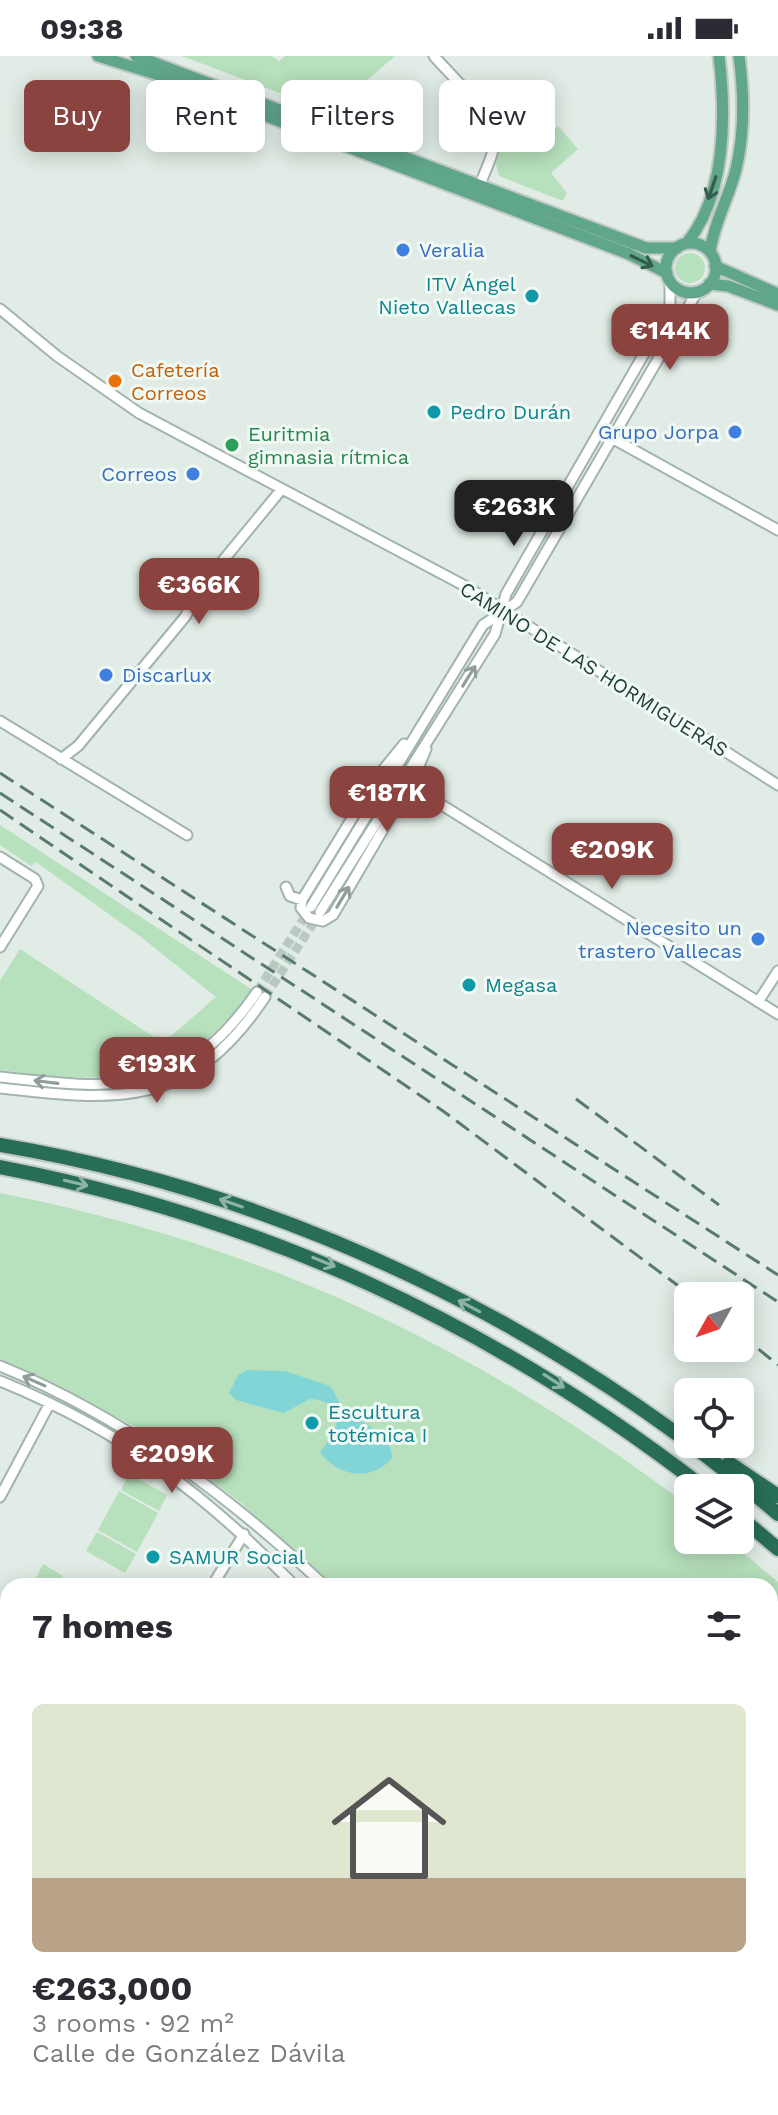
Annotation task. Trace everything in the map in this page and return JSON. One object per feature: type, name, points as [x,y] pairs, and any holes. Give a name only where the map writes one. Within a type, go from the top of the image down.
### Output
[{"type":"highway","points":[[0,1145],[152,1179],[286,1222],[415,1278],[538,1344],[658,1423],[778,1514]]},
{"type":"highway","points":[[0,1167],[156,1203],[276,1242],[343,1270],[454,1323],[540,1372],[629,1431],[686,1474]]},
{"type":"highway","points":[[658,1423],[674,1430]]},
{"type":"highway","points":[[722,1458],[778,1496]]},
{"type":"highway","points":[[754,1529],[778,1549]]},
{"type":"main road","points":[[98,56],[156,74],[585,237],[668,277],[682,291],[697,292],[709,284],[715,266],[710,252],[713,230],[739,156],[743,111],[739,56]]},
{"type":"main road","points":[[668,277],[668,259],[698,227],[715,180],[726,112],[719,56]]},
{"type":"main road","points":[[142,57],[646,248],[696,244],[710,252]]},
{"type":"main road","points":[[715,266],[778,294]]},
{"type":"main road","points":[[709,284],[728,286],[778,305]]},
{"type":"street","points":[[434,56],[488,118],[494,135],[493,151],[480,185]]},
{"type":"street","points":[[668,277],[666,315],[506,594],[501,611],[495,634],[315,910],[417,730],[483,625],[501,611],[517,602],[697,292]]},
{"type":"street","name":"CAMINO DE LAS HORMIGUERAS","points":[[0,309],[57,356],[139,413],[467,587],[778,785]]},
{"type":"street","points":[[601,432],[778,530]]},
{"type":"street","points":[[61,759],[78,746],[185,617],[202,586],[281,490]]},
{"type":"street","points":[[0,721],[187,835]]},
{"type":"street","points":[[417,730],[378,776],[302,900],[301,908],[309,918],[323,921],[333,915],[416,773],[430,738]]},
{"type":"street","points":[[416,773],[429,797],[778,1014]]},
{"type":"street","points":[[401,799],[429,797]]},
{"type":"street","points":[[0,857],[36,881],[38,888],[0,947]]},
{"type":"street","points":[[286,887],[290,896],[302,900]]},
{"type":"street","points":[[758,1002],[778,971]]},
{"type":"street","points":[[0,1077],[90,1087],[136,1082],[159,1075],[210,1047],[261,995],[222,1051],[190,1074],[162,1087],[111,1098],[0,1088]]},
{"type":"street","points":[[0,1366],[80,1403],[143,1439],[207,1484],[316,1578]]},
{"type":"street","points":[[0,1381],[50,1403],[137,1449],[244,1534],[289,1578]]},
{"type":"street","points":[[0,1497],[5,1477],[50,1403],[58,1398],[143,1439]]},
{"type":"street","points":[[217,1578],[244,1534]]},
{"type":"green space","points":[[182,56],[271,56],[279,61],[285,56],[395,56],[367,80],[281,80],[281,93],[265,87],[265,80],[245,80]]},
{"type":"green space","points":[[558,126],[578,149],[551,173],[567,193],[563,201],[499,176],[496,164],[499,152],[555,152],[555,129]]},
{"type":"green space","points":[[690,253],[701,257],[705,268],[701,279],[690,283],[679,279],[675,268],[679,257]]},
{"type":"green space","points":[[0,825],[251,989],[225,1021],[199,1045],[171,1062],[141,1072],[109,1077],[75,1077],[0,1070],[0,981],[20,949],[163,1043],[216,997],[141,937],[36,862],[31,866],[0,845]]},
{"type":"green space","points":[[0,1193],[95,1214],[185,1240],[357,1306],[439,1346],[599,1442],[674,1495],[674,1554],[745,1554],[773,1578],[322,1578],[240,1502],[146,1432],[0,1359]]},
{"type":"green space","points":[[129,1474],[167,1495],[159,1511],[121,1490]]},
{"type":"green space","points":[[119,1491],[158,1513],[137,1552],[98,1530]]},
{"type":"green space","points":[[97,1532],[136,1554],[125,1573],[86,1551]]},
{"type":"green space","points":[[43,1564],[63,1576],[62,1578],[36,1578]]},
{"type":"water","points":[[247,1370],[285,1371],[330,1386],[350,1414],[387,1441],[392,1458],[384,1466],[364,1473],[335,1467],[320,1452],[336,1427],[336,1412],[331,1406],[310,1399],[284,1413],[236,1400],[229,1393],[238,1375]]},
{"type":"tunnel","points":[[257,992],[309,910]]},
{"type":"tunnel","points":[[265,997],[318,916]]},
{"type":"railway","points":[[0,773],[778,1275]]},
{"type":"railway","points":[[0,793],[778,1302]]},
{"type":"railway","points":[[0,810],[443,1111],[674,1283]]},
{"type":"railway","points":[[576,1099],[719,1205]]},
{"type":"railway","points":[[754,1345],[778,1365]]},
{"type":"place","name":"Veralia","points":[[403,250]]},
{"type":"place","name":"ITV Ángel Nieto Vallecas","points":[[532,296]]},
{"type":"place","name":"Cafetería Correos","points":[[115,381]]},
{"type":"place","name":"Pedro Durán","points":[[434,412]]},
{"type":"place","name":"Grupo Jorpa","points":[[735,432]]},
{"type":"place","name":"Euritmia gimnasia rítmica","points":[[232,445]]},
{"type":"place","name":"Correos","points":[[193,474]]},
{"type":"place","name":"Discarlux","points":[[106,675]]},
{"type":"place","name":"Necesito un trastero Vallecas","points":[[758,939]]},
{"type":"place","name":"Megasa","points":[[469,985]]},
{"type":"place","name":"Escultura totémica I","points":[[312,1423]]},
{"type":"place","name":"SAMUR Social","points":[[153,1557]]}]
